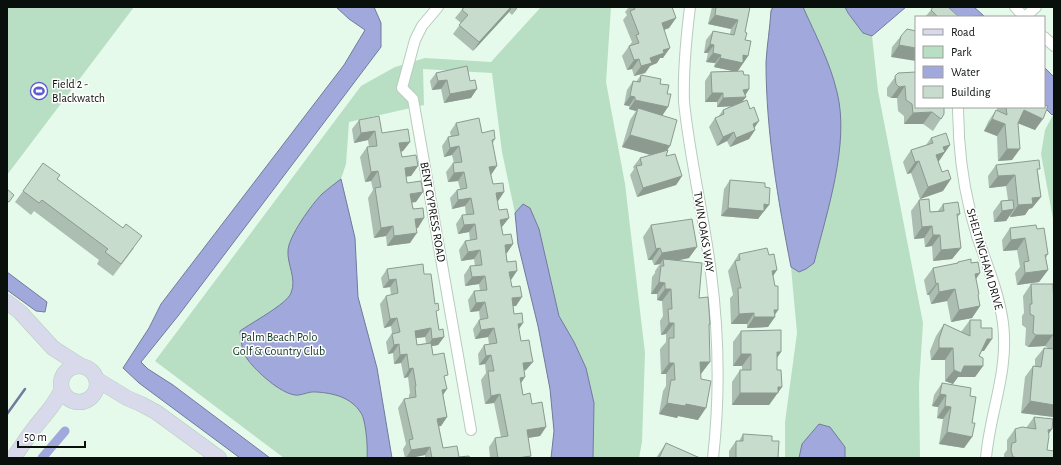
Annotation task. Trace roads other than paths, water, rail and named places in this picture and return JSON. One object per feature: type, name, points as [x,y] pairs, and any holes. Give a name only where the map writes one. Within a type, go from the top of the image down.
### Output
[{"type":"street","name":"BENT CYPRESS ROAD","points":[[438,7],[422,26],[415,40],[402,88],[413,99],[471,430]]},
{"type":"street","name":"TWIN OAKS WAY","points":[[690,7],[683,77],[684,102],[716,313],[718,394],[714,458]]},
{"type":"street","points":[[1019,14],[1036,7]]},
{"type":"street","points":[[1045,38],[1054,46]]},
{"type":"street","name":"SHELTINGHAM DRIVE","points":[[958,108],[960,149],[969,206],[995,287],[1003,325],[1003,371],[992,420],[986,458]]},
{"type":"street","points":[[7,302],[20,312],[54,348],[81,366],[89,368],[95,375],[97,387],[94,395],[86,401],[72,401],[64,394],[54,348]]},
{"type":"street","points":[[13,458],[33,429],[48,413],[57,400],[67,370],[81,366]]},
{"type":"street","points":[[96,378],[127,398],[156,412],[219,458]]},
{"type":"street","points":[[94,395],[127,398]]},
{"type":"street","points":[[48,413],[72,401]]},
{"type":"water","points":[[336,7],[374,7],[381,23],[381,47],[178,316],[141,362],[148,369],[173,385],[270,458],[240,458],[139,383],[123,368],[149,328],[161,304],[344,65],[365,30],[349,19]]},
{"type":"water","points":[[773,7],[803,7],[822,48],[834,81],[840,112],[841,133],[839,155],[825,222],[814,263],[799,272],[791,267],[777,191],[770,140],[766,62],[771,11]]},
{"type":"water","points":[[845,7],[906,7],[872,36],[863,33]]},
{"type":"water","points":[[941,7],[974,7],[984,16],[952,16]]},
{"type":"water","points":[[1045,68],[1054,77],[1054,113],[1052,115],[1045,108]]},
{"type":"water","points":[[341,179],[355,238],[358,297],[377,368],[392,458],[367,458],[367,442],[363,417],[352,403],[329,393],[313,392],[295,395],[283,390],[269,381],[252,365],[244,354],[241,342],[240,331],[276,308],[291,293],[293,282],[288,251],[292,238],[301,221],[322,194]]},
{"type":"water","points":[[523,204],[530,208],[539,229],[559,316],[574,342],[586,368],[594,403],[593,458],[551,458],[554,431],[550,389],[538,326],[518,244],[515,213]]},
{"type":"water","points":[[7,272],[47,302],[45,312],[36,311],[7,290]]},
{"type":"water","points":[[819,424],[830,427],[845,447],[845,458],[799,458],[802,444]]},
{"type":"waterway","points":[[7,414],[25,389]]},
{"type":"waterway","points":[[42,458],[65,431]]},
{"type":"place","name":"Field 2 - Blackwatch","points":[[39,91]]},
{"type":"park label","name":"Palm Beach Polo Golf & Country Club","points":[[279,344]]}]
